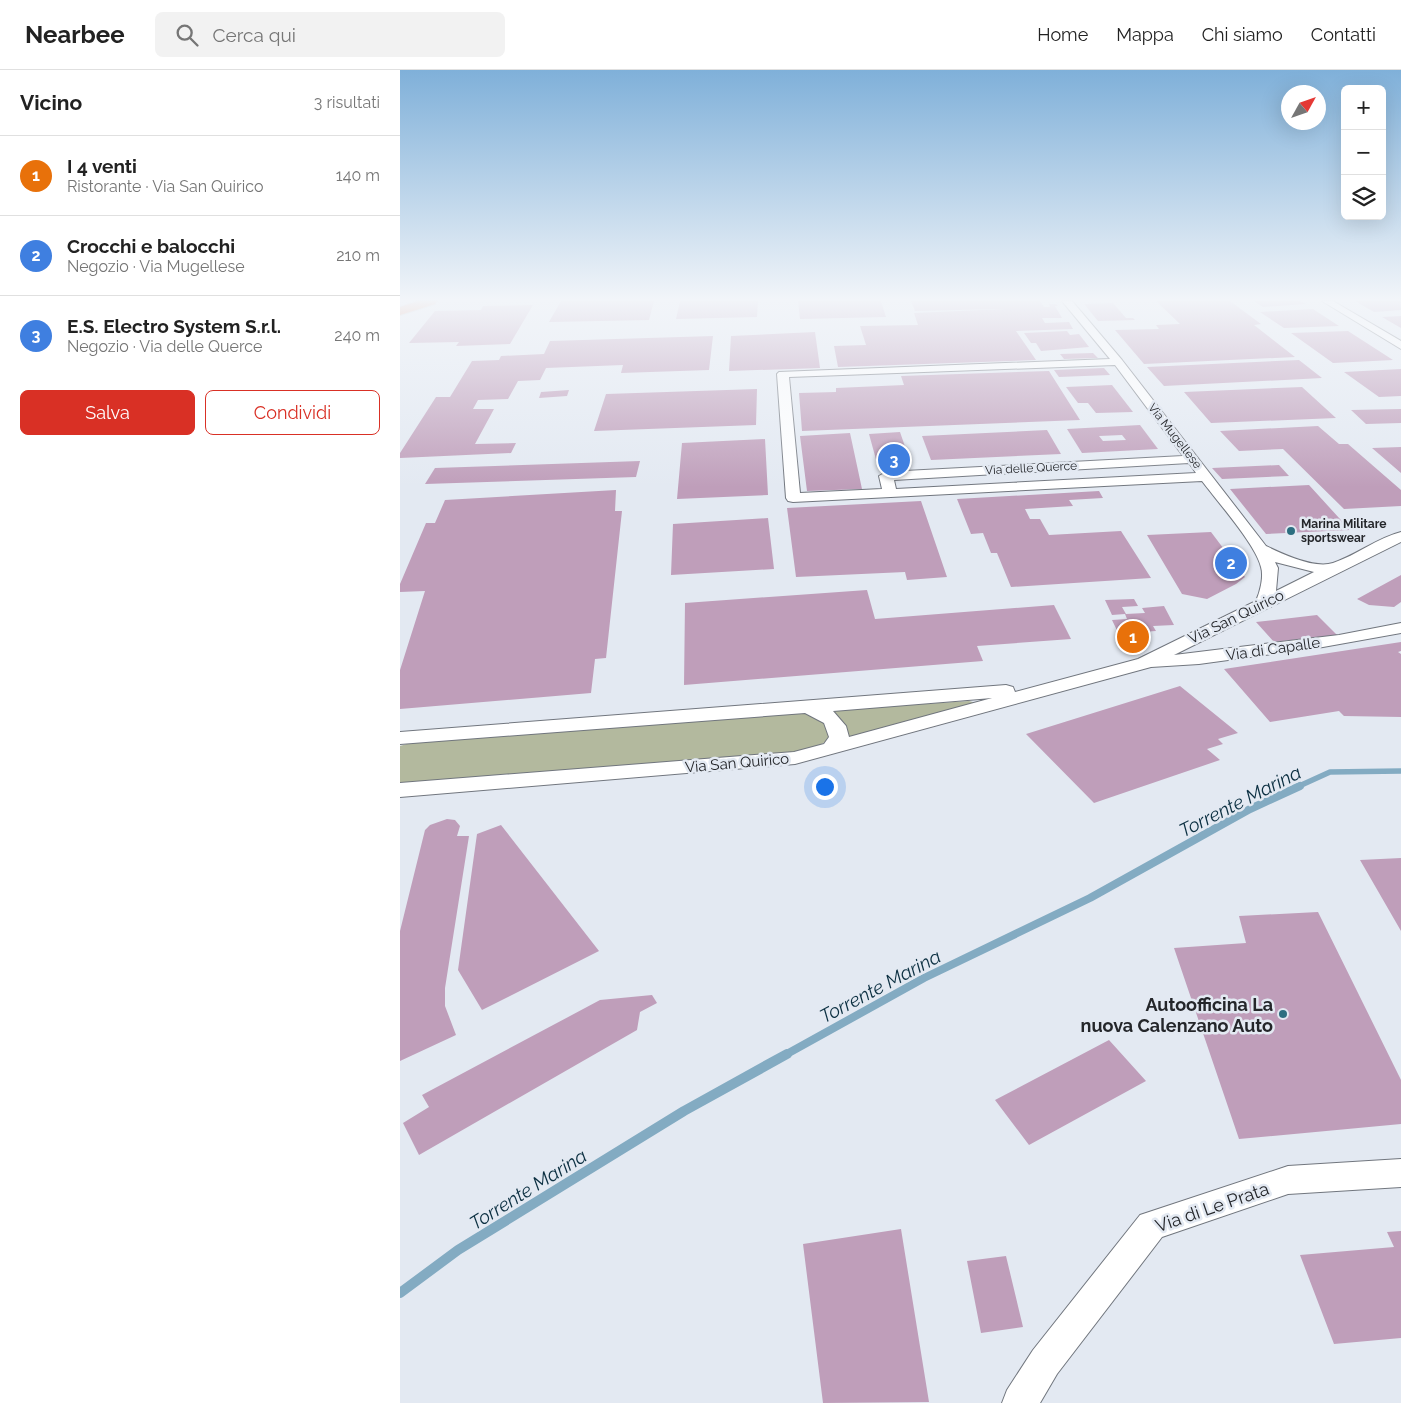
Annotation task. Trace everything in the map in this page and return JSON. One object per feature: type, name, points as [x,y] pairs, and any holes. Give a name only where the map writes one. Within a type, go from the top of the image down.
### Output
[{"type":"street","name":"Via delle Querce","points":[[1084,363],[783,374],[793,498],[1206,477]]},
{"type":"street","name":"Via Mugellese","points":[[1119,363],[1260,549],[1270,568]]},
{"type":"street","name":"Via delle Querce","points":[[890,493],[886,476],[1193,459]]},
{"type":"street","name":"Via San Quirico","points":[[400,790],[795,758],[978,710],[1065,683],[1144,663],[1401,537]]},
{"type":"street","name":"Via Mugellese","points":[[1260,549],[1288,563],[1308,581]]},
{"type":"street","name":"Via Mugellese","points":[[1288,563],[1316,568],[1336,568]]},
{"type":"street","points":[[1263,604],[1268,592],[1270,568],[1291,578],[1308,581]]},
{"type":"street","name":"Via di Capalle","points":[[1144,663],[1304,645],[1401,628]]},
{"type":"street","name":"Via San Quirico","points":[[404,739],[974,695],[1065,683]]},
{"type":"street","points":[[808,708],[824,713],[833,720],[839,729],[840,737],[831,748]]},
{"type":"street","name":"Via di Le Prata","points":[[1020,1403],[1045,1362],[1151,1226],[1288,1180],[1401,1174]]},
{"type":"green space","points":[[969,701],[976,703],[844,741],[846,726],[833,710]]},
{"type":"green space","points":[[799,713],[810,714],[826,723],[829,736],[825,742],[807,752],[400,783],[400,746],[413,742]]},
{"type":"building","points":[[471,363],[710,363],[709,370],[621,373],[623,365],[546,368],[540,380],[518,381],[508,399],[478,400],[473,409],[494,409],[475,444],[516,443],[511,453],[400,458],[400,453],[436,397],[450,397]]},
{"type":"building","points":[[729,363],[819,363],[820,368],[729,371]]},
{"type":"building","points":[[837,363],[945,363],[838,367]]},
{"type":"building","points":[[1229,363],[1303,363],[1322,378],[1164,386],[1147,367]]},
{"type":"building","points":[[1104,368],[1110,375],[1059,377],[1054,370]]},
{"type":"building","points":[[1401,369],[1401,396],[1379,397],[1344,372]]},
{"type":"building","points":[[1049,371],[1080,420],[802,431],[799,393],[836,392],[836,388],[904,385],[901,376]]},
{"type":"building","points":[[1112,385],[1133,412],[1096,413],[1088,403],[1078,403],[1066,387]]},
{"type":"building","points":[[1302,387],[1336,418],[1211,423],[1184,392]]},
{"type":"building","points":[[757,389],[756,425],[594,431],[606,394]]},
{"type":"building","points":[[569,390],[567,396],[539,398],[541,392]]},
{"type":"building","points":[[1401,409],[1401,423],[1366,424],[1351,410]]},
{"type":"building","points":[[1140,425],[1158,449],[1082,453],[1067,429]],"holes":[[[1122,435],[1126,440],[1103,441],[1099,436]]]},
{"type":"building","points":[[1318,426],[1339,444],[1348,444],[1401,490],[1401,506],[1344,509],[1283,449],[1239,451],[1220,431]]},
{"type":"building","points":[[1047,430],[1061,454],[931,460],[922,436]]},
{"type":"building","points":[[900,432],[910,461],[877,463],[869,434]]},
{"type":"building","points":[[850,433],[862,489],[807,491],[800,436]]},
{"type":"building","points":[[765,439],[768,495],[677,499],[682,443]]},
{"type":"building","points":[[1401,447],[1401,473],[1372,448]]},
{"type":"building","points":[[640,461],[636,477],[425,484],[435,468]]},
{"type":"building","points":[[1279,465],[1289,476],[1222,479],[1212,468]]},
{"type":"building","points":[[1309,485],[1350,530],[1266,534],[1230,489]]},
{"type":"building","points":[[616,490],[615,511],[622,511],[606,658],[595,659],[591,693],[400,709],[400,670],[425,591],[400,592],[400,584],[426,523],[435,523],[445,500]]},
{"type":"building","points":[[1099,491],[1103,498],[1069,500],[1073,506],[1025,509],[1030,519],[1040,519],[1049,535],[1121,531],[1151,578],[1011,587],[997,553],[991,553],[983,533],[971,534],[957,499]]},
{"type":"building","points":[[921,501],[947,577],[907,580],[905,572],[796,577],[787,508]]},
{"type":"building","points":[[768,518],[774,569],[671,575],[673,524]]},
{"type":"building","points":[[1211,532],[1245,577],[1236,584],[1207,599],[1182,594],[1147,535]]},
{"type":"building","points":[[1401,575],[1401,602],[1394,607],[1369,605],[1357,599]]},
{"type":"building","points":[[867,590],[875,619],[1054,605],[1071,639],[977,646],[983,661],[684,685],[685,603]]},
{"type":"building","points":[[1134,599],[1138,606],[1122,607],[1126,614],[1145,613],[1142,608],[1164,606],[1174,625],[1153,626],[1156,631],[1142,632],[1147,642],[1123,643],[1112,620],[1127,619],[1125,614],[1112,615],[1105,600]]},
{"type":"building","points":[[1317,615],[1337,635],[1274,642],[1256,622]]},
{"type":"building","points":[[1401,642],[1401,651],[1398,652],[1401,654],[1401,717],[1344,716],[1339,711],[1270,722],[1224,669]]},
{"type":"building","points":[[1180,686],[1238,733],[1218,739],[1223,744],[1207,749],[1220,760],[1094,803],[1026,734]]},
{"type":"building","points":[[447,819],[455,820],[460,826],[457,836],[469,836],[445,988],[445,1006],[456,1035],[400,1061],[400,931],[425,830],[430,825]]},
{"type":"building","points":[[501,825],[599,951],[482,1010],[458,970],[477,834]]},
{"type":"building","points":[[1401,858],[1401,931],[1360,860]]},
{"type":"building","name":"Autoofficina La nuova Calenzano Auto","points":[[1318,912],[1401,1080],[1401,1124],[1239,1139],[1174,948],[1246,943],[1239,916]]},
{"type":"building","points":[[652,995],[657,1003],[640,1012],[637,1030],[419,1155],[403,1123],[429,1107],[422,1095],[600,1000]]},
{"type":"building","points":[[1109,1040],[1146,1081],[1029,1145],[995,1100]]},
{"type":"building","points":[[901,1229],[929,1402],[823,1403],[803,1244]]},
{"type":"building","points":[[1401,1231],[1401,1338],[1334,1344],[1300,1255],[1394,1247],[1387,1232]]},
{"type":"building","points":[[1006,1256],[1023,1327],[981,1333],[967,1261]]},
{"type":"waterway","name":"Torrente Marina","points":[[1297,787],[1330,772],[1401,771]]},
{"type":"waterway","name":"Torrente Marina","points":[[785,1055],[924,978],[1090,898],[1250,809],[1300,786]]},
{"type":"waterway","name":"Torrente Marina","points":[[400,1293],[458,1250],[684,1111],[787,1054]]},
{"type":"place","name":"E.S. Electro System S.r.l.","points":[[894,460]]},
{"type":"place","name":"Marina Militare sportswear","points":[[1291,531]]},
{"type":"place","name":"Crocchi e balocchi","points":[[1231,563]]},
{"type":"place","name":"I 4 venti","points":[[1133,637]]},
{"type":"place","name":"Autoofficina La nuova Calenzano Auto","points":[[1283,1014]]}]
